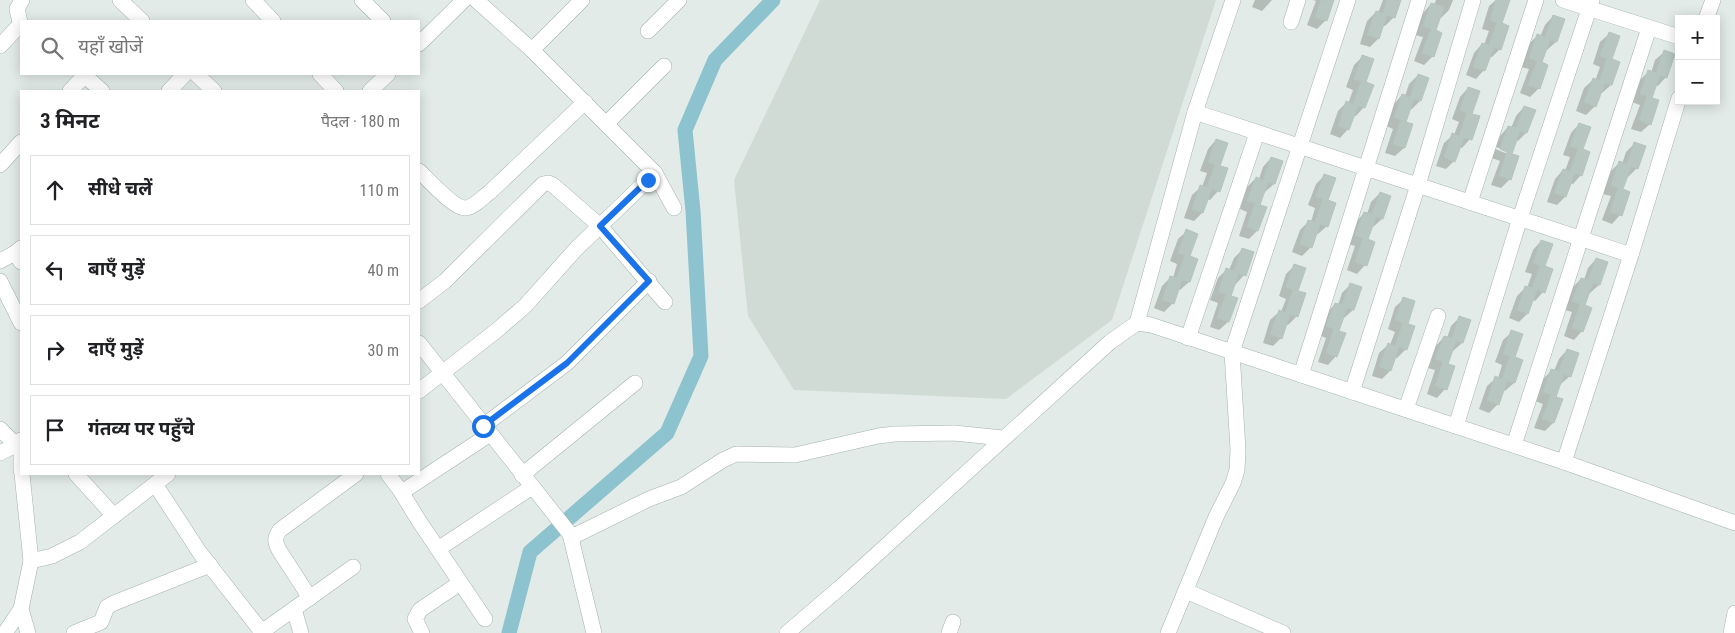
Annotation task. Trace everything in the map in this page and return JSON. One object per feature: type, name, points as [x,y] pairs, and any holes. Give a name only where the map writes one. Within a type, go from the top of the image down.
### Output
[{"type":"street","points":[[20,22],[17,9],[22,0]]},
{"type":"street","points":[[120,0],[141,20]]},
{"type":"street","points":[[253,0],[272,20]]},
{"type":"street","points":[[362,0],[382,20]]},
{"type":"street","points":[[420,43],[464,0]]},
{"type":"street","points":[[476,0],[532,50],[655,173],[674,208]]},
{"type":"street","points":[[532,50],[582,0]]},
{"type":"street","points":[[648,31],[679,0]]},
{"type":"street","points":[[787,633],[843,585],[1110,342],[1137,323],[1195,112],[1233,0]]},
{"type":"street","points":[[1291,22],[1298,0]]},
{"type":"street","points":[[1168,633],[1237,470],[1238,450],[1232,352],[1348,0]]},
{"type":"street","points":[[1301,374],[1419,0]]},
{"type":"street","points":[[1352,392],[1418,185],[1473,0]]},
{"type":"street","points":[[1470,202],[1536,0]]},
{"type":"street","points":[[1563,0],[1590,4],[1649,28],[1675,36]]},
{"type":"street","points":[[1708,15],[1714,0]]},
{"type":"street","points":[[1456,426],[1520,218],[1590,4]]},
{"type":"street","points":[[0,46],[16,29],[20,27]]},
{"type":"street","points":[[1514,445],[1649,28]]},
{"type":"street","points":[[606,124],[664,66]]},
{"type":"street","points":[[71,90],[84,75],[101,90]]},
{"type":"street","points":[[170,90],[184,75]]},
{"type":"street","points":[[197,75],[213,90]]},
{"type":"street","points":[[321,75],[335,90]]},
{"type":"street","points":[[371,90],[387,75]]},
{"type":"street","points":[[420,172],[453,202],[460,207],[466,208],[490,192],[584,102]]},
{"type":"street","points":[[1564,462],[1677,105]]},
{"type":"street","points":[[1195,112],[1631,254]]},
{"type":"street","points":[[1188,338],[1257,133]]},
{"type":"street","points":[[0,164],[20,143]]},
{"type":"street","points":[[420,390],[525,306],[561,265],[655,173]]},
{"type":"street","points":[[420,300],[445,281],[543,184],[548,183],[553,185],[600,226],[665,302]]},
{"type":"street","points":[[0,261],[19,254]]},
{"type":"street","points":[[0,281],[20,321]]},
{"type":"street","points":[[400,490],[405,490],[487,430],[567,363],[649,281]]},
{"type":"street","points":[[1406,409],[1438,316]]},
{"type":"street","points":[[1137,323],[1151,325],[1514,445],[1735,524]]},
{"type":"street","points":[[420,344],[567,531],[594,633]]},
{"type":"street","points":[[438,549],[527,481],[635,383]]},
{"type":"street","points":[[0,429],[19,442]]},
{"type":"street","points":[[567,531],[576,534],[584,531],[649,499],[681,487],[723,460],[736,454],[795,454],[895,434],[954,433],[1003,438]]},
{"type":"street","points":[[0,452],[19,442]]},
{"type":"street","points":[[19,442],[20,457]]},
{"type":"street","points":[[6,633],[21,609],[31,561],[21,475]]},
{"type":"street","points":[[77,475],[114,516]]},
{"type":"street","points":[[31,561],[52,556],[71,548],[167,475]]},
{"type":"street","points":[[310,598],[279,550],[275,543],[275,537],[280,530],[355,475]]},
{"type":"street","points":[[389,475],[484,619]]},
{"type":"street","points":[[154,484],[210,566],[261,632],[353,567]]},
{"type":"street","points":[[74,633],[101,622],[107,607],[114,603],[210,566]]},
{"type":"street","points":[[422,633],[415,619],[420,610],[460,583]]},
{"type":"street","points":[[1186,591],[1283,633]]},
{"type":"street","points":[[21,609],[28,633]]},
{"type":"street","points":[[294,609],[301,633]]},
{"type":"street","points":[[1731,633],[1735,613]]},
{"type":"street","points":[[103,618],[109,633]]},
{"type":"shaded area","points":[[820,0],[1216,0],[1112,320],[1006,399],[794,390],[748,316],[734,180]]},
{"type":"building","points":[[1321,0],[1334,0],[1327,21],[1315,17]]},
{"type":"building","points":[[1387,0],[1401,0],[1395,18],[1387,15],[1379,39],[1367,35],[1376,11],[1383,13]]},
{"type":"building","points":[[1496,0],[1510,0],[1502,23],[1509,26],[1501,50],[1494,47],[1485,71],[1473,67],[1482,43],[1489,45],[1497,23],[1490,20]]},
{"type":"building","points":[[1431,3],[1444,7],[1436,30],[1442,33],[1434,57],[1422,53],[1431,29],[1423,26]]},
{"type":"building","points":[[1553,15],[1565,19],[1557,42],[1550,40],[1542,62],[1548,65],[1540,89],[1528,85],[1537,61],[1529,58],[1537,34],[1545,37]]},
{"type":"building","points":[[1609,32],[1620,36],[1612,59],[1620,62],[1612,85],[1605,83],[1596,107],[1584,102],[1593,78],[1600,81],[1607,58],[1600,56]]},
{"type":"building","points":[[1664,50],[1675,54],[1667,78],[1660,75],[1652,98],[1659,100],[1651,125],[1639,120],[1647,96],[1640,94],[1648,70],[1656,73]]},
{"type":"building","points":[[1362,55],[1374,59],[1366,82],[1374,85],[1365,108],[1358,106],[1349,130],[1338,126],[1346,101],[1353,104],[1361,81],[1354,79]]},
{"type":"building","points":[[1418,74],[1429,78],[1421,101],[1414,99],[1406,122],[1413,124],[1405,148],[1393,144],[1401,120],[1394,117],[1402,94],[1410,97]]},
{"type":"building","points":[[1468,87],[1480,91],[1472,114],[1480,116],[1472,140],[1464,138],[1455,162],[1444,157],[1452,133],[1459,136],[1467,113],[1460,110]]},
{"type":"building","points":[[1524,106],[1536,110],[1527,133],[1520,131],[1512,154],[1519,156],[1511,180],[1499,176],[1507,152],[1500,149],[1508,126],[1516,128]]},
{"type":"building","points":[[1579,123],[1591,127],[1583,149],[1590,152],[1582,176],[1575,173],[1566,197],[1554,193],[1563,169],[1570,171],[1578,149],[1570,146]]},
{"type":"building","points":[[1216,139],[1228,143],[1220,166],[1228,168],[1220,192],[1212,189],[1203,213],[1192,209],[1200,185],[1207,187],[1215,165],[1208,162]]},
{"type":"building","points":[[1634,142],[1646,146],[1638,169],[1631,167],[1623,189],[1630,192],[1622,216],[1610,212],[1618,188],[1611,185],[1619,161],[1627,164]]},
{"type":"building","points":[[1271,157],[1283,161],[1275,184],[1268,182],[1260,205],[1267,207],[1258,231],[1247,227],[1255,203],[1247,201],[1256,177],[1263,180]]},
{"type":"building","points":[[1324,174],[1336,178],[1328,200],[1336,203],[1328,227],[1320,224],[1312,248],[1300,244],[1308,220],[1315,222],[1323,199],[1316,197]]},
{"type":"building","points":[[1380,192],[1391,196],[1383,219],[1376,217],[1368,239],[1375,242],[1367,266],[1355,262],[1363,238],[1355,235],[1364,212],[1372,214]]},
{"type":"building","points":[[1186,229],[1198,234],[1190,256],[1198,259],[1190,282],[1182,280],[1174,304],[1162,300],[1170,276],[1177,278],[1185,255],[1178,253]]},
{"type":"building","points":[[1541,240],[1553,244],[1545,266],[1553,269],[1545,293],[1537,290],[1528,314],[1517,310],[1525,286],[1532,288],[1540,266],[1533,263]]},
{"type":"building","points":[[1242,248],[1254,252],[1246,276],[1239,273],[1231,296],[1238,298],[1229,322],[1217,318],[1226,294],[1218,292],[1226,268],[1234,271]]},
{"type":"building","points":[[1596,258],[1608,262],[1600,285],[1593,283],[1585,305],[1592,308],[1583,332],[1572,328],[1580,304],[1572,301],[1581,278],[1588,280]]},
{"type":"building","points":[[1294,264],[1306,268],[1298,291],[1306,293],[1298,317],[1290,314],[1282,339],[1270,334],[1279,310],[1285,313],[1293,290],[1286,287]]},
{"type":"building","points":[[1350,283],[1362,287],[1354,310],[1347,308],[1339,331],[1346,333],[1337,357],[1326,353],[1334,329],[1326,326],[1335,303],[1342,305]]},
{"type":"building","points":[[1403,297],[1415,301],[1408,324],[1415,326],[1407,350],[1399,347],[1391,371],[1379,367],[1388,343],[1395,346],[1403,323],[1395,320]]},
{"type":"building","points":[[1459,316],[1471,320],[1463,343],[1456,341],[1448,364],[1455,366],[1447,390],[1435,386],[1443,362],[1435,359],[1444,336],[1452,338]]},
{"type":"building","points":[[1511,330],[1523,334],[1515,357],[1523,360],[1515,383],[1507,381],[1499,405],[1487,400],[1495,376],[1502,379],[1510,356],[1503,354]]},
{"type":"building","points":[[1567,349],[1579,353],[1571,377],[1564,374],[1556,397],[1563,399],[1554,423],[1542,419],[1551,395],[1543,392],[1551,369],[1559,371]]},
{"type":"waterway","points":[[509,633],[530,552],[667,433],[701,356],[693,211],[685,130],[715,60],[773,0]]},
{"type":"route","points":[[483,426],[567,363],[649,281],[600,226],[648,180]]}]
